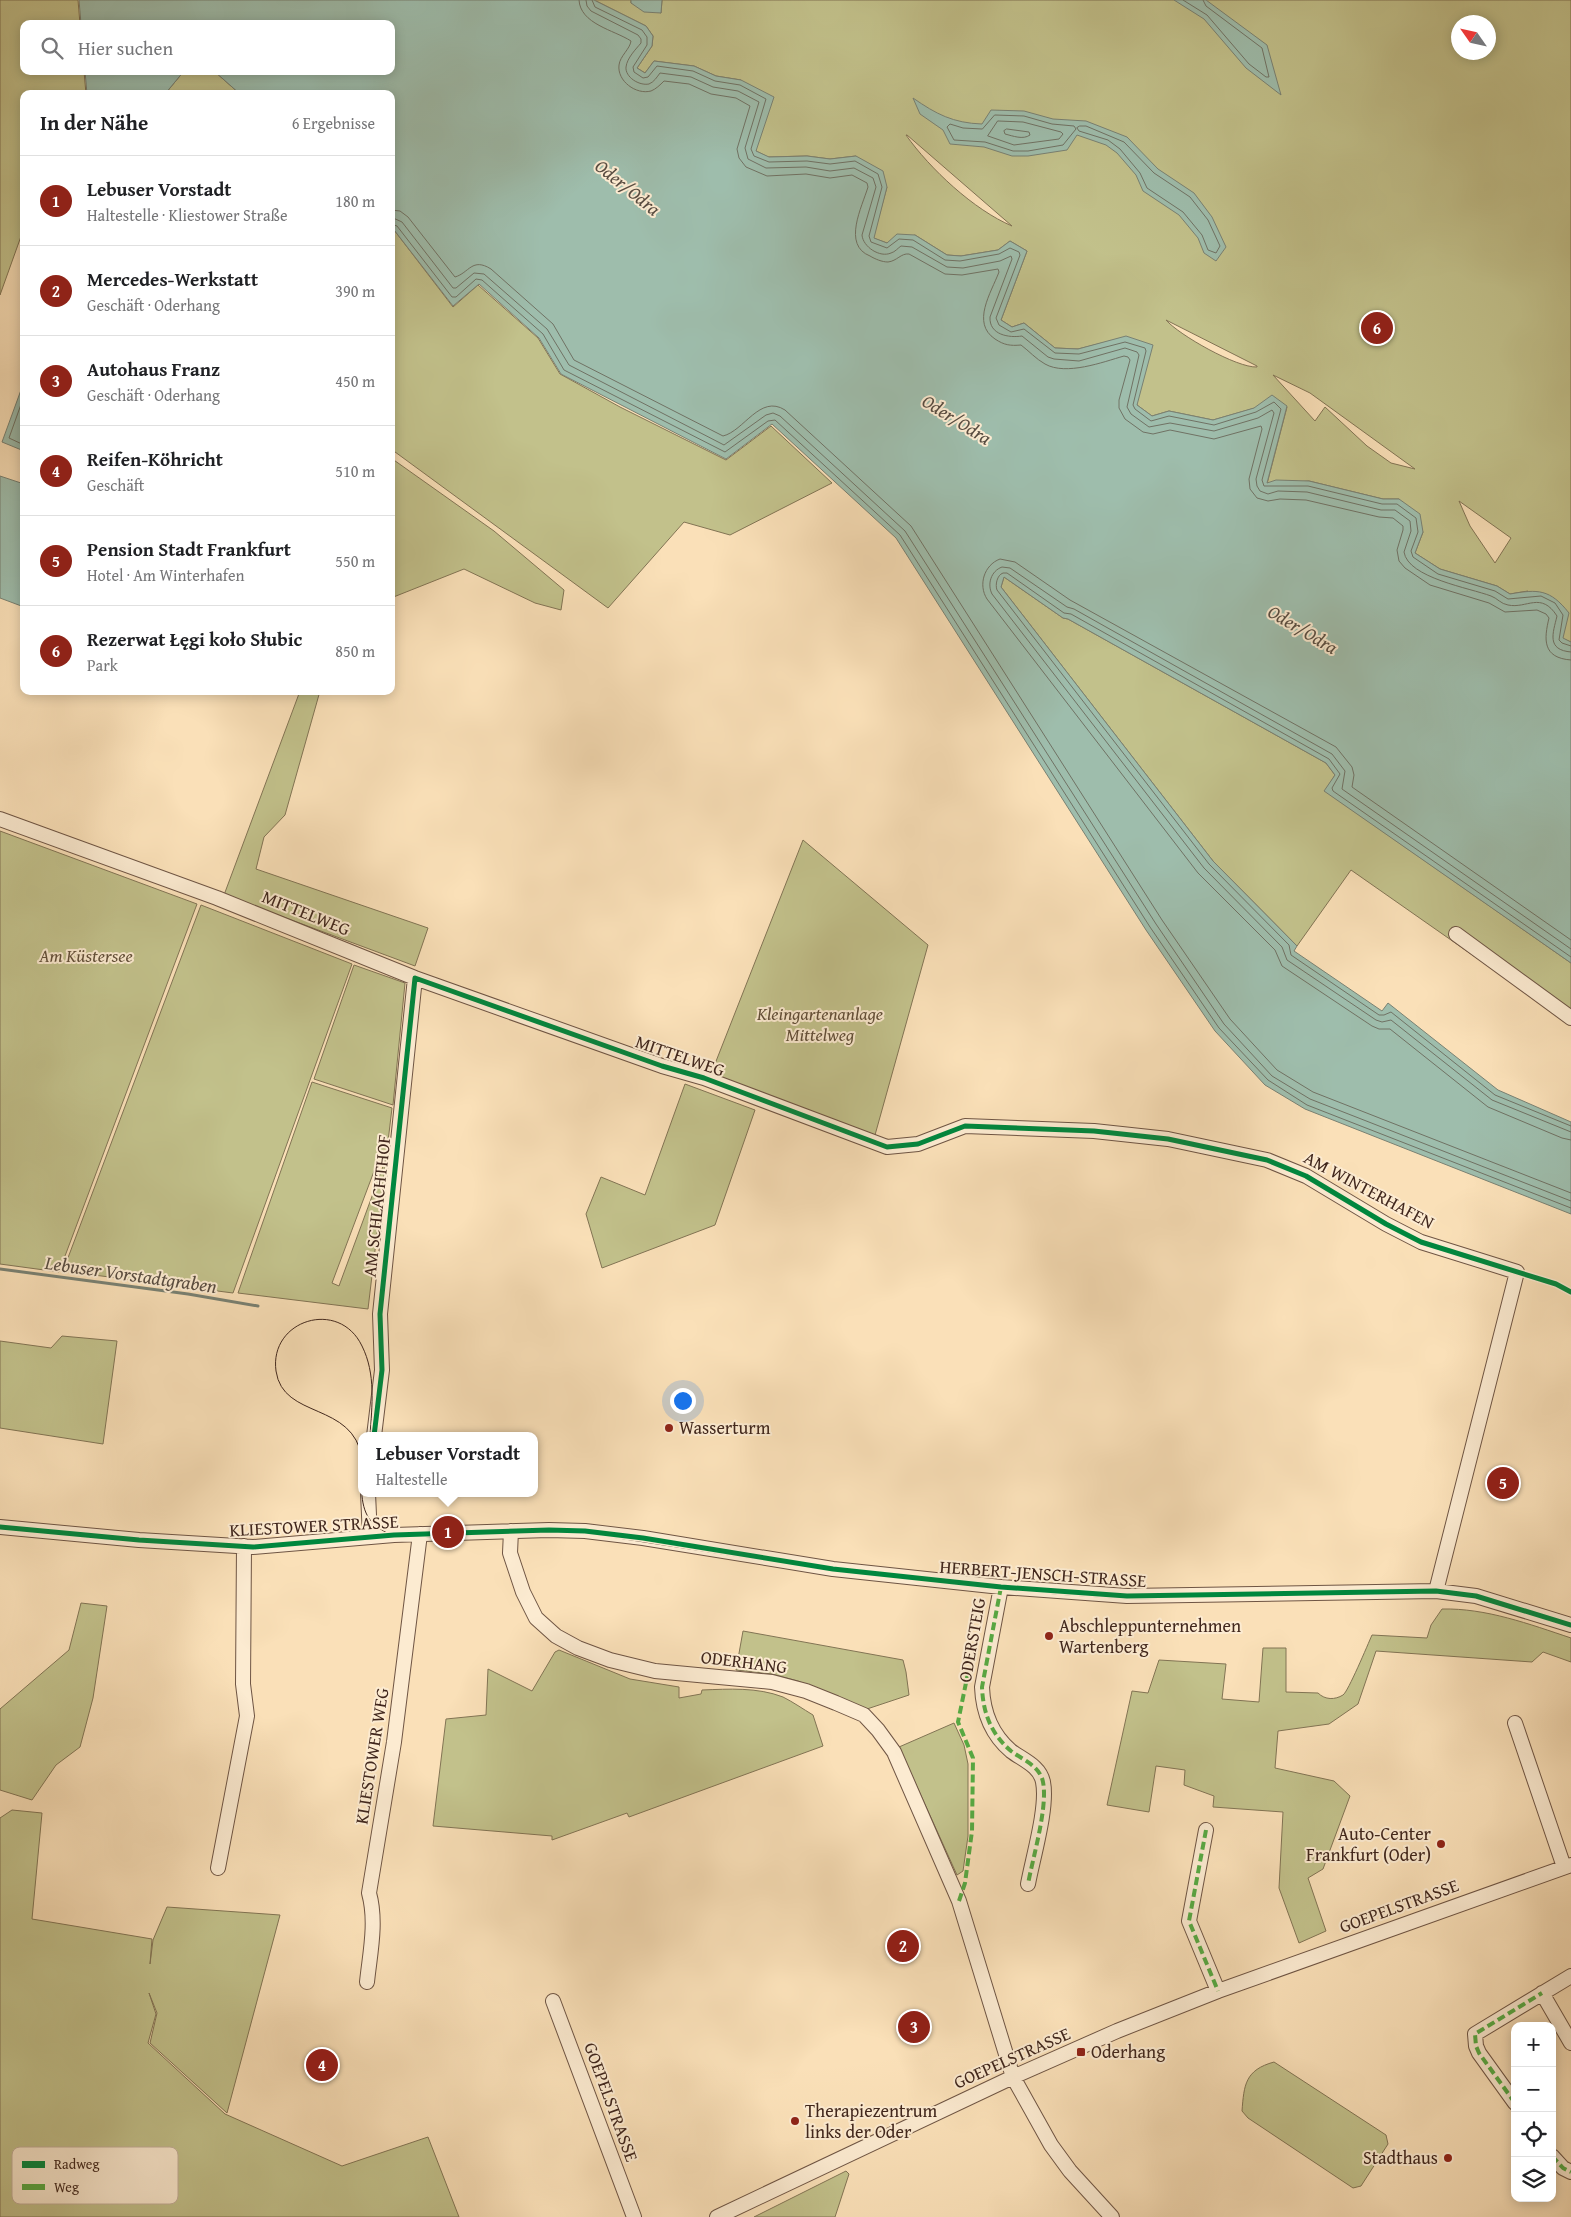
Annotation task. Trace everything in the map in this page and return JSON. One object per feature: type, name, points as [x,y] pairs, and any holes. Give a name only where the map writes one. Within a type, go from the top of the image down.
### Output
[{"type":"street","name":"MITTELWEG","points":[[0,819],[217,898],[415,978],[662,1066],[704,1078],[887,1147],[918,1144],[965,1126]]},
{"type":"street","points":[[1456,934],[1571,1018]]},
{"type":"street","name":"AM SCHLACHTHOF","points":[[374,1432],[382,1370],[380,1314],[415,978]]},
{"type":"street","name":"AM WINTERHAFEN","points":[[965,1126],[1094,1131],[1168,1139],[1266,1160],[1306,1176],[1386,1224],[1421,1242],[1517,1272],[1436,1591]]},
{"type":"street","points":[[368,1497],[370,1537]]},
{"type":"street","name":"KLIESTOWER STRASSE","points":[[0,1527],[140,1540],[244,1546],[420,1534],[511,1531]]},
{"type":"street","name":"HERBERT-JENSCH-STRASSE","points":[[511,1531],[549,1530],[633,1537],[833,1569],[1001,1587],[1127,1596],[1436,1591],[1476,1596],[1571,1625]]},
{"type":"street","name":"ODERHANG","points":[[511,1531],[510,1553],[523,1592],[536,1618],[556,1636],[572,1645],[610,1660],[655,1671],[772,1682],[797,1688],[836,1702],[864,1715],[878,1730],[894,1752],[959,1901],[1013,2077],[1051,2145],[1070,2171],[1112,2217]]},
{"type":"street","name":"KLIESTOWER WEG","points":[[367,1982],[373,1922],[369,1893],[394,1742],[420,1534]]},
{"type":"street","points":[[218,1868],[247,1716],[243,1684],[244,1546]]},
{"type":"street","name":"ODERSTEIG","points":[[1001,1587],[982,1687],[983,1704],[987,1720],[996,1735],[1012,1751],[1032,1764],[1044,1783],[1044,1802],[1028,1884]]},
{"type":"street","name":"GOEPELSTRASSE","points":[[717,2217],[1013,2077],[1117,2031],[1218,1991],[1568,1866],[1515,1723]]},
{"type":"street","points":[[1206,1830],[1189,1921],[1218,1991]]},
{"type":"street","points":[[1511,2097],[1479,2053],[1476,2046],[1476,2034],[1571,1976]]},
{"type":"street","points":[[1542,1993],[1571,2043]]},
{"type":"street","name":"GOEPELSTRASSE","points":[[554,2001],[634,2217]]},
{"type":"street","points":[[1553,2157],[1571,2172]]},
{"type":"green space","points":[[0,0],[78,0],[80,20],[20,20],[20,75],[84,75],[86,90],[20,90],[20,239],[0,295]]},
{"type":"green space","points":[[594,0],[631,0],[631,3],[661,13],[662,0],[1571,0],[1571,642],[1563,639],[1528,591],[1510,594],[1497,586],[1440,569],[1415,553],[1423,532],[1399,499],[1383,499],[1309,481],[1267,484],[1287,407],[1255,408],[1213,420],[1169,411],[1152,416],[1137,405],[1126,337],[1078,349],[1055,348],[1024,323],[1012,327],[1001,320],[1027,251],[1010,241],[998,250],[961,256],[947,255],[915,235],[887,243],[873,238],[887,187],[856,156],[830,159],[807,156],[768,157],[756,151],[741,80],[716,76],[694,66],[654,61],[645,73],[637,68],[652,46],[653,36],[646,26]],"holes":[[[907,135],[1012,226],[983,210],[940,175]],[[1166,320],[1257,366],[1257,367],[1236,362],[1209,350],[1183,334]],[[1273,375],[1310,393],[1415,469],[1391,463],[1367,446],[1325,407],[1315,421]],[[1459,501],[1511,538],[1495,563],[1470,526]]]},
{"type":"green space","points":[[181,75],[219,75],[235,90],[168,90]]},
{"type":"green space","points":[[395,231],[453,307],[478,285],[538,338],[560,374],[620,407],[726,460],[771,426],[832,483],[730,535],[684,522],[608,608],[395,452]]},
{"type":"green space","points":[[395,461],[494,531],[564,590],[561,610],[535,603],[464,569],[395,596]]},
{"type":"green space","points":[[1004,577],[1063,618],[1068,619],[1326,763],[1335,775],[1325,791],[1571,963],[1571,1024],[1351,870],[1297,946],[1213,861],[1001,587]]},
{"type":"green space","points":[[299,695],[319,695],[285,815],[264,837],[256,869],[428,928],[415,966],[224,895]]},
{"type":"green space","name":"Am Küstersee","points":[[0,831],[197,904],[59,1272],[0,1264]]},
{"type":"green space","name":"Kleingartenanlage Mittelweg","points":[[803,840],[928,945],[875,1135],[711,1074]]},
{"type":"green space","points":[[201,905],[352,964],[233,1293],[63,1271]]},
{"type":"green space","points":[[354,965],[405,983],[393,1105],[314,1079]]},
{"type":"green space","points":[[312,1082],[392,1108],[368,1309],[238,1293]],"holes":[[[379,1158],[385,1161],[339,1286],[332,1283]]]},
{"type":"green space","points":[[685,1084],[755,1110],[715,1225],[602,1268],[586,1214],[601,1177],[645,1195]]},
{"type":"green space","points":[[62,1336],[117,1341],[103,1444],[0,1428],[0,1341],[51,1348]]},
{"type":"green space","points":[[81,1603],[107,1606],[93,1698],[80,1747],[56,1765],[32,1800],[0,1790],[0,1709],[69,1650]]},
{"type":"green space","points":[[1442,1609],[1458,1609],[1491,1614],[1523,1622],[1571,1638],[1571,1662],[1543,1652],[1532,1662],[1376,1651],[1358,1704],[1329,1724],[1278,1731],[1275,1768],[1334,1781],[1350,1796],[1323,1869],[1308,1878],[1326,1931],[1299,1943],[1279,1888],[1283,1812],[1213,1807],[1214,1796],[1184,1785],[1185,1770],[1156,1766],[1149,1812],[1107,1805],[1132,1691],[1148,1693],[1159,1660],[1226,1664],[1222,1699],[1259,1702],[1263,1648],[1286,1648],[1286,1692],[1318,1693],[1327,1698],[1337,1698],[1346,1692],[1372,1635],[1427,1638],[1431,1625]]},
{"type":"green space","points":[[743,1631],[903,1660],[909,1695],[867,1709],[798,1681],[772,1674],[736,1670]]},
{"type":"green space","points":[[559,1650],[630,1679],[679,1687],[679,1698],[701,1694],[702,1690],[733,1689],[753,1690],[783,1697],[813,1715],[823,1746],[629,1817],[627,1813],[552,1840],[552,1836],[433,1826],[446,1719],[486,1715],[488,1669],[532,1691],[555,1652]]},
{"type":"green space","points":[[954,1723],[964,1745],[968,1764],[968,1836],[963,1871],[957,1875],[899,1747]]},
{"type":"green space","points":[[12,1810],[42,1813],[32,1919],[152,1939],[150,1964],[153,1940],[167,1907],[280,1915],[227,2113],[150,2043],[157,2013],[149,1993],[156,2014],[148,2043],[225,2114],[342,2166],[428,2137],[459,2217],[0,2217],[0,1818]]},
{"type":"green space","points":[[1274,2062],[1386,2135],[1388,2144],[1361,2186],[1353,2188],[1248,2118],[1242,2111],[1245,2086],[1248,2080],[1257,2069]]},
{"type":"green space","points":[[846,2171],[849,2174],[835,2217],[754,2217]]},
{"type":"water","name":"Oder/Odra","points":[[79,0],[594,0],[646,26],[653,36],[652,46],[637,68],[645,73],[654,61],[694,66],[716,76],[741,80],[774,97],[756,151],[769,157],[807,156],[830,159],[856,156],[883,171],[887,187],[874,238],[887,243],[897,234],[915,235],[947,255],[961,256],[998,250],[1010,241],[1027,251],[1001,320],[1012,327],[1024,323],[1055,348],[1078,349],[1126,336],[1153,345],[1137,405],[1152,416],[1169,411],[1213,420],[1254,408],[1272,395],[1287,406],[1267,483],[1276,480],[1309,481],[1383,499],[1399,499],[1420,514],[1423,532],[1415,553],[1440,569],[1497,586],[1510,594],[1536,591],[1556,599],[1569,613],[1563,638],[1571,642],[1571,963],[1324,791],[1335,775],[1326,763],[1068,619],[1063,618],[1004,577],[1001,587],[1213,861],[1297,946],[1294,951],[1382,1011],[1388,1003],[1498,1090],[1571,1122],[1571,1214],[1305,1109],[1265,1085],[1215,1031],[1146,930],[896,538],[772,424],[726,459],[561,374],[539,338],[479,284],[453,306],[395,231],[395,90],[235,90],[219,75],[395,75],[395,20],[81,20]]},
{"type":"water","points":[[631,0],[662,0],[661,13],[644,12],[631,3]]},
{"type":"water","points":[[1174,0],[1206,0],[1267,45],[1281,95],[1246,68],[1204,19]]},
{"type":"water","points":[[85,75],[181,75],[168,90],[87,90]]},
{"type":"water","points":[[913,98],[945,117],[962,122],[982,124],[991,110],[1024,111],[1053,119],[1086,121],[1127,137],[1158,169],[1194,193],[1212,217],[1226,247],[1216,261],[1204,253],[1198,238],[1179,215],[1143,191],[1136,175],[1117,153],[1106,145],[1077,135],[1067,150],[1028,156],[1012,156],[984,147],[950,144],[943,130],[920,114]]},
{"type":"water","points":[[20,393],[20,449],[2,442]]},
{"type":"water","points":[[0,476],[20,483],[20,606],[0,598]]},
{"type":"waterway","name":"Lebuser Vorstadtgraben","points":[[0,1269],[188,1294],[258,1306]]},
{"type":"tram line","points":[[358,1446],[356,1440],[346,1427],[333,1418],[291,1397],[281,1386],[276,1371],[277,1353],[283,1339],[294,1328],[308,1321],[323,1319],[338,1322],[351,1331],[362,1346],[371,1379],[370,1432]]},
{"type":"tram line","points":[[362,1497],[366,1513],[376,1526],[391,1534],[411,1537],[544,1533],[592,1534],[840,1572],[1056,1594],[1130,1599],[1436,1593],[1476,1598],[1571,1627]]},
{"type":"marked path","points":[[1001,1587],[982,1687],[986,1714],[993,1730],[1011,1751],[1035,1768],[1043,1782],[1042,1818],[1028,1884]]},
{"type":"marked path","points":[[959,1901],[965,1883],[972,1831],[973,1758],[958,1722],[969,1668]]},
{"type":"marked path","points":[[1206,1830],[1189,1921],[1218,1991]]},
{"type":"marked path","points":[[1511,2097],[1479,2053],[1475,2034],[1542,1993]]},
{"type":"marked path","points":[[1553,2157],[1563,2168],[1571,2172]]},
{"type":"cycle path","points":[[374,1432],[382,1370],[380,1314],[415,978],[662,1066],[704,1078],[887,1147],[918,1144],[965,1126],[1094,1131],[1168,1139],[1267,1160],[1306,1176],[1386,1224],[1421,1242],[1556,1284],[1571,1292]]},
{"type":"cycle path","points":[[0,1527],[139,1540],[253,1547],[394,1535],[549,1530],[585,1531],[643,1538],[833,1569],[1001,1587],[1127,1596],[1436,1591],[1476,1596],[1571,1625]]},
{"type":"place","name":"Rezerwat Łęgi koło Słubic","points":[[1377,328]]},
{"type":"place","name":"Wasserturm","points":[[669,1428]]},
{"type":"place","name":"Pension Stadt Frankfurt","points":[[1503,1483]]},
{"type":"place","name":"Lebuser Vorstadt","points":[[448,1532]]},
{"type":"place","name":"Abschleppunternehmen Wartenberg","points":[[1049,1636]]},
{"type":"place","name":"Auto-Center Frankfurt (Oder)","points":[[1441,1844]]},
{"type":"place","name":"Mercedes-Werkstatt","points":[[903,1946]]},
{"type":"place","name":"Autohaus Franz","points":[[914,2027]]},
{"type":"place","name":"Oderhang","points":[[1081,2052]]},
{"type":"place","name":"Reifen-Köhricht","points":[[322,2065]]},
{"type":"place","name":"Therapiezentrum links der Oder","points":[[795,2121]]},
{"type":"place","name":"Stadthaus","points":[[1448,2158]]}]
